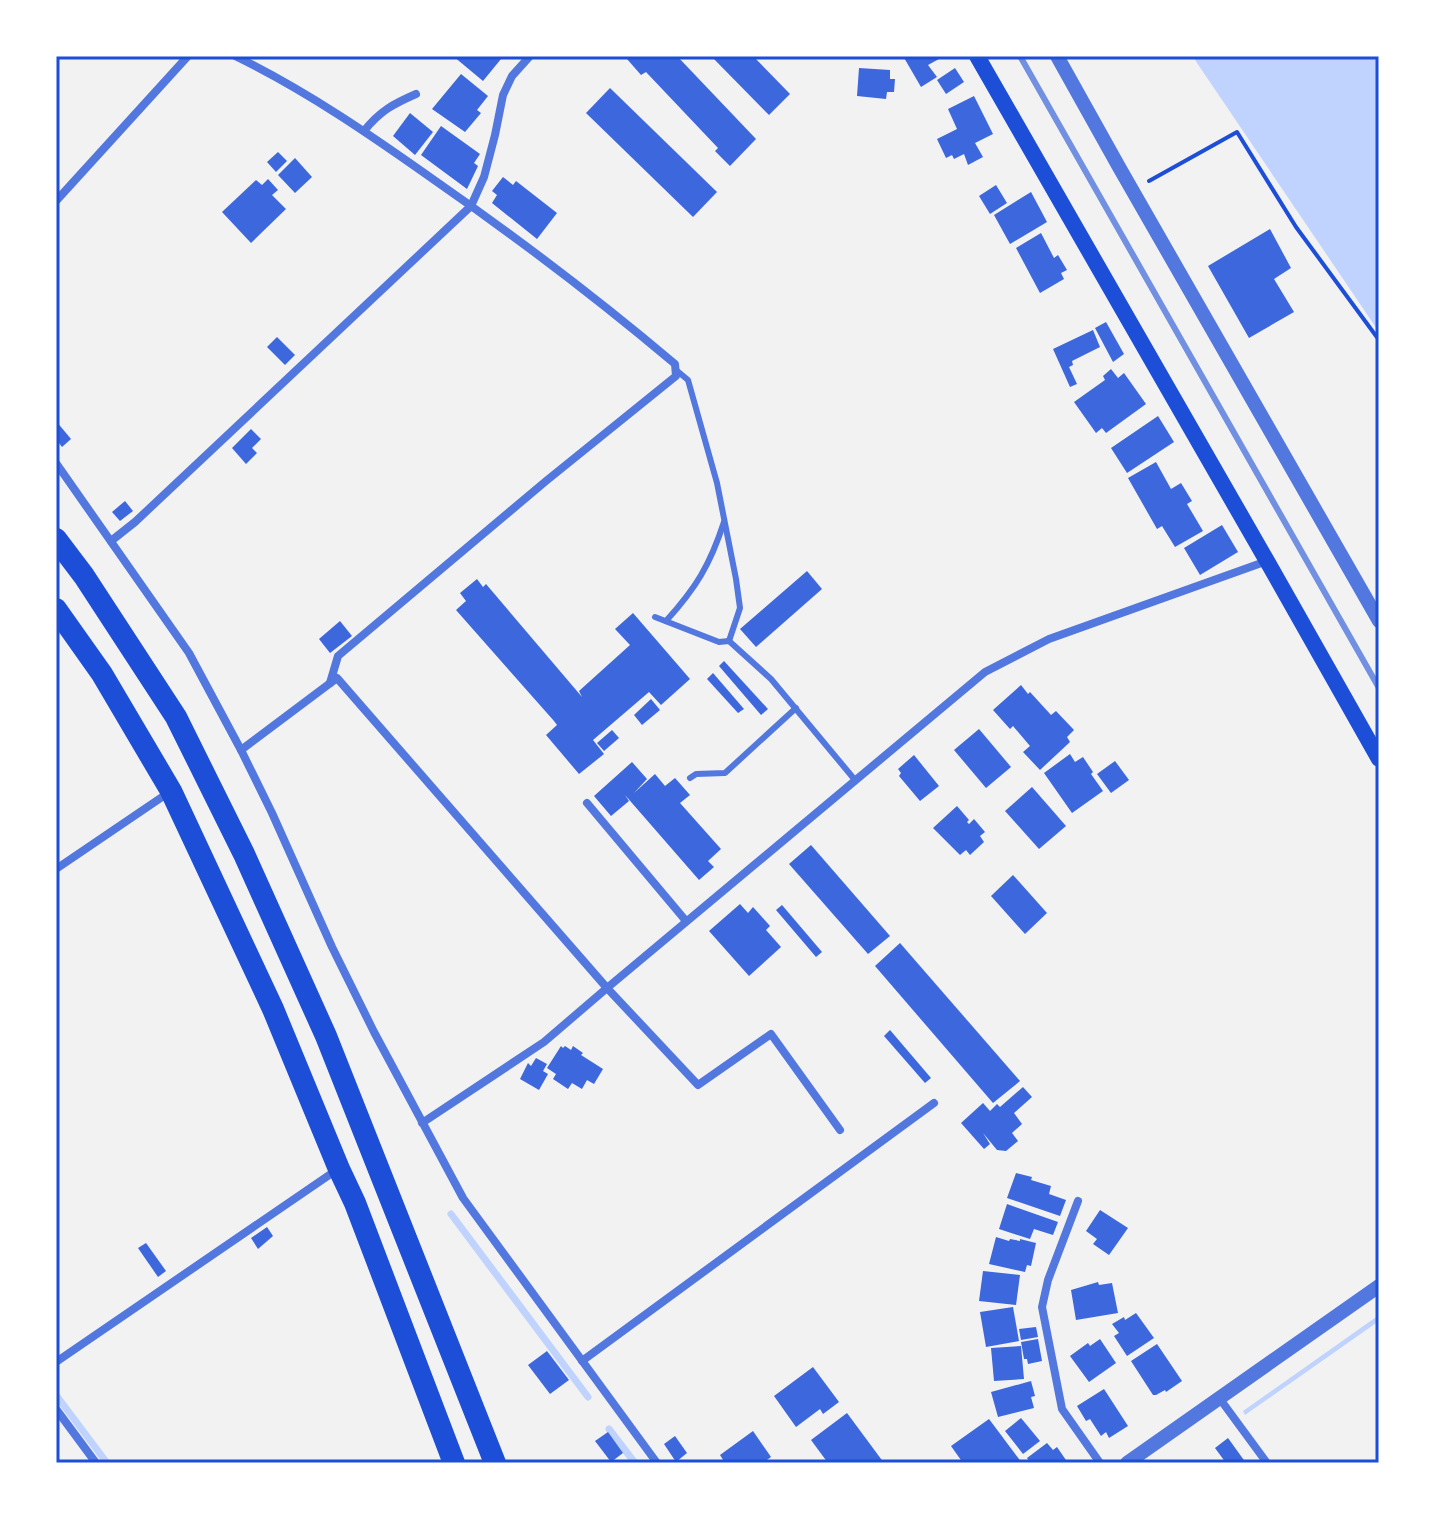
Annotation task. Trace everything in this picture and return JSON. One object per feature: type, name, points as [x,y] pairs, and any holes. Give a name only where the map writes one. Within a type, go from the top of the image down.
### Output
[{"type":"highway","points":[[56,539],[84,576],[176,717],[244,854],[326,1036],[495,1463]]},
{"type":"highway","points":[[56,609],[102,674],[171,791],[273,1009],[355,1203],[454,1463]]},
{"type":"main road","points":[[977,56],[1379,759]]},
{"type":"street","points":[[56,201],[188,56]]},
{"type":"street","points":[[235,56],[274,75],[364,131],[544,258],[675,364],[676,376],[338,656],[329,683]]},
{"type":"street","points":[[111,541],[146,512],[471,206],[484,177],[503,95],[512,76],[530,56]]},
{"type":"street","points":[[1057,56],[1379,621]]},
{"type":"street","points":[[364,131],[390,105],[416,94]]},
{"type":"street","points":[[56,463],[189,653],[272,813],[332,947],[463,1198],[657,1463]]},
{"type":"street","points":[[422,1123],[544,1042],[985,672],[1049,639],[1267,561]]},
{"type":"street","points":[[241,750],[337,678],[607,988],[698,1085],[771,1034],[840,1130]]},
{"type":"street","points":[[56,869],[171,791]]},
{"type":"street","points":[[587,803],[686,921]]},
{"type":"street","points":[[582,1361],[934,1103]]},
{"type":"street","points":[[56,1362],[339,1169]]},
{"type":"street","points":[[1078,1201],[1048,1280],[1042,1307],[1062,1409],[1100,1463]]},
{"type":"street","points":[[1127,1463],[1379,1286]]},
{"type":"street","points":[[1220,1399],[1267,1463]]},
{"type":"street","points":[[56,1409],[96,1463]]},
{"type":"lane","points":[[675,369],[688,380],[717,483],[740,608],[729,641]]},
{"type":"lane","points":[[666,621],[689,595],[707,566],[724,519]]},
{"type":"lane","points":[[655,617],[719,642],[729,641],[771,679],[855,780]]},
{"type":"lane","points":[[690,778],[696,774],[725,773],[796,708]]},
{"type":"path","points":[[1132,190],[1237,132],[1296,227],[1379,340]]},
{"type":"water","points":[[1193,56],[1379,56],[1379,332],[1197,63]]},
{"type":"water","points":[[1379,1315],[1379,1321],[1245,1415],[1243,1411]]},
{"type":"building","points":[[453,56],[497,56],[501,59],[483,81]]},
{"type":"building","points":[[630,56],[677,56],[756,139],[730,166],[715,151],[718,148],[646,72],[641,75],[627,59]]},
{"type":"building","points":[[711,56],[753,56],[790,94],[769,115]]},
{"type":"building","points":[[903,56],[938,56],[939,59],[928,65],[937,77],[921,87]]},
{"type":"building","points":[[859,68],[890,70],[890,79],[895,79],[894,92],[887,92],[886,99],[857,96]]},
{"type":"building","points":[[955,68],[964,82],[946,94],[937,80]]},
{"type":"building","points":[[461,74],[488,96],[477,110],[481,113],[465,132],[432,109]]},
{"type":"building","points":[[610,88],[717,192],[693,217],[586,113]]},
{"type":"building","points":[[974,96],[993,134],[975,143],[983,157],[968,165],[964,154],[954,159],[952,155],[946,158],[937,139],[957,129],[948,109]]},
{"type":"building","points":[[410,113],[433,132],[415,155],[393,136]]},
{"type":"building","points":[[441,126],[480,154],[474,163],[478,166],[467,189],[421,155]]},
{"type":"building","points":[[278,152],[287,161],[276,172],[267,162]]},
{"type":"building","points":[[295,158],[312,177],[295,193],[278,175]]},
{"type":"building","points":[[503,177],[513,185],[516,181],[557,213],[537,239],[492,203],[497,195],[492,191]]},
{"type":"building","points":[[268,179],[278,190],[272,195],[286,209],[251,243],[222,212],[256,180],[262,185]]},
{"type":"building","points":[[996,185],[1007,203],[990,214],[979,196]]},
{"type":"building","points":[[1031,192],[1047,222],[1010,244],[994,215]]},
{"type":"building","points":[[1270,229],[1291,268],[1274,279],[1294,312],[1249,338],[1208,266]]},
{"type":"building","points":[[1041,233],[1054,258],[1058,255],[1067,270],[1061,273],[1064,279],[1040,293],[1016,248]]},
{"type":"building","points":[[1106,322],[1124,354],[1113,362],[1095,328]]},
{"type":"building","points":[[1093,330],[1100,347],[1072,361],[1073,365],[1069,367],[1077,384],[1070,387],[1053,349]]},
{"type":"building","points":[[277,337],[295,355],[285,365],[267,347]]},
{"type":"building","points":[[1111,369],[1118,378],[1124,373],[1146,404],[1106,433],[1102,428],[1096,433],[1074,402],[1105,380],[1103,376]]},
{"type":"building","points":[[1158,416],[1174,442],[1127,473],[1111,448]]},
{"type":"building","points":[[56,421],[71,439],[62,447],[56,439]]},
{"type":"building","points":[[251,429],[261,439],[252,448],[257,453],[246,464],[232,448]]},
{"type":"building","points":[[1156,462],[1171,489],[1181,483],[1192,501],[1187,504],[1203,531],[1175,547],[1162,526],[1157,529],[1128,478]]},
{"type":"building","points":[[125,501],[133,511],[120,521],[112,512]]},
{"type":"building","points":[[1222,525],[1238,552],[1200,575],[1184,548]]},
{"type":"building","points":[[807,571],[822,589],[756,647],[740,629]]},
{"type":"building","points":[[477,579],[483,587],[486,584],[582,697],[579,691],[630,645],[615,629],[633,613],[690,679],[661,705],[649,692],[593,740],[604,754],[579,774],[546,735],[557,725],[554,721],[456,610],[466,601],[460,593]]},
{"type":"building","points":[[340,621],[352,636],[330,653],[319,639]]},
{"type":"building","points":[[724,661],[768,709],[761,715],[719,666]]},
{"type":"building","points":[[713,673],[744,709],[738,713],[707,679]]},
{"type":"building","points":[[1021,685],[1051,715],[1056,711],[1074,730],[1067,737],[1070,742],[1040,770],[1023,752],[1030,746],[1013,726],[1010,729],[993,710]]},
{"type":"building","points":[[651,699],[660,710],[642,725],[634,715]]},
{"type":"building","points":[[979,729],[1011,767],[986,788],[954,750]]},
{"type":"building","points":[[612,730],[619,738],[604,751],[597,743]]},
{"type":"building","points":[[1070,754],[1075,762],[1083,757],[1103,791],[1072,813],[1044,773]]},
{"type":"building","points":[[914,755],[939,786],[920,801],[899,776],[901,773],[898,769]]},
{"type":"building","points":[[1115,761],[1129,780],[1111,793],[1097,774]]},
{"type":"building","points":[[632,762],[647,779],[634,793],[655,774],[665,786],[675,778],[690,795],[680,803],[721,849],[708,861],[714,867],[699,880],[625,795],[629,801],[611,816],[594,796]]},
{"type":"building","points":[[1032,787],[1066,826],[1039,849],[1005,811]]},
{"type":"building","points":[[957,806],[969,824],[974,819],[985,832],[980,836],[984,842],[970,855],[966,850],[960,855],[933,828]]},
{"type":"building","points":[[811,845],[890,936],[868,954],[789,864]]},
{"type":"building","points":[[1013,875],[1047,913],[1025,934],[991,896]]},
{"type":"building","points":[[740,904],[748,913],[753,907],[770,926],[766,930],[781,947],[749,976],[709,931]]},
{"type":"building","points":[[782,905],[822,952],[816,957],[776,910]]},
{"type":"building","points":[[900,943],[1020,1081],[993,1103],[875,966]]},
{"type":"building","points":[[890,1030],[931,1078],[925,1083],[884,1036]]},
{"type":"building","points":[[561,1046],[571,1050],[573,1046],[603,1069],[594,1084],[587,1080],[582,1089],[572,1083],[568,1089],[553,1079],[556,1074],[547,1068]]},
{"type":"building","points":[[536,1058],[547,1064],[543,1071],[548,1074],[539,1090],[520,1079],[528,1063],[531,1066]]},
{"type":"building","points":[[1023,1087],[1032,1097],[1014,1113],[1022,1124],[1012,1133],[1018,1141],[1006,1151],[997,1150],[983,1133],[990,1144],[984,1149],[961,1123],[983,1103],[990,1111],[997,1104],[1000,1107]]},
{"type":"building","points":[[1016,1173],[1051,1186],[1049,1194],[1066,1200],[1060,1216],[1007,1198]]},
{"type":"building","points":[[1007,1204],[1058,1222],[1053,1235],[1034,1229],[1030,1239],[999,1229]]},
{"type":"building","points":[[1100,1210],[1128,1228],[1109,1255],[1093,1244],[1097,1239],[1086,1231]]},
{"type":"building","points":[[267,1227],[273,1236],[258,1249],[251,1238]]},
{"type":"building","points":[[996,1237],[1036,1243],[1031,1266],[1027,1265],[1025,1272],[989,1264]]},
{"type":"building","points":[[146,1243],[166,1271],[158,1277],[138,1248]]},
{"type":"building","points":[[983,1271],[1020,1275],[1016,1305],[979,1301]]},
{"type":"building","points":[[1098,1282],[1099,1285],[1112,1283],[1118,1313],[1076,1320],[1071,1290]]},
{"type":"building","points":[[1013,1307],[1019,1341],[986,1347],[980,1312]]},
{"type":"building","points":[[1136,1313],[1154,1338],[1127,1356],[1114,1336],[1119,1333],[1112,1324]]},
{"type":"building","points":[[1036,1327],[1038,1337],[1021,1340],[1019,1329]]},
{"type":"building","points":[[1038,1339],[1042,1361],[1028,1364],[1021,1342]]},
{"type":"building","points":[[1100,1339],[1116,1363],[1089,1382],[1070,1356],[1088,1343],[1090,1346]]},
{"type":"building","points":[[1157,1344],[1182,1381],[1166,1392],[1153,1395],[1131,1361]]},
{"type":"building","points":[[1021,1346],[1024,1379],[994,1381],[991,1348]]},
{"type":"building","points":[[547,1351],[569,1380],[550,1394],[528,1365]]},
{"type":"building","points":[[813,1367],[839,1402],[823,1414],[820,1409],[796,1427],[774,1396]]},
{"type":"building","points":[[1031,1381],[1034,1408],[998,1417],[991,1392]]},
{"type":"building","points":[[1104,1389],[1128,1426],[1109,1438],[1106,1432],[1101,1436],[1090,1419],[1086,1421],[1077,1406]]},
{"type":"building","points":[[847,1413],[884,1463],[828,1463],[811,1440]]},
{"type":"building","points":[[1021,1418],[1040,1441],[1023,1454],[1005,1431]]},
{"type":"building","points":[[989,1419],[1022,1463],[963,1463],[951,1446]]},
{"type":"building","points":[[753,1431],[771,1457],[763,1463],[725,1463],[720,1455]]},
{"type":"building","points":[[608,1432],[623,1453],[611,1462],[595,1441]]},
{"type":"building","points":[[675,1436],[687,1453],[676,1462],[664,1444]]},
{"type":"building","points":[[1228,1438],[1246,1463],[1234,1463],[1232,1460],[1226,1463],[1215,1448]]},
{"type":"building","points":[[1047,1443],[1053,1450],[1057,1447],[1068,1463],[1030,1463],[1027,1458]]},
{"type":"waterway","points":[[451,1214],[588,1397]]},
{"type":"waterway","points":[[56,1395],[107,1463]]},
{"type":"waterway","points":[[609,1429],[635,1463]]},
{"type":"railway","points":[[1020,56],[1379,688]]}]
